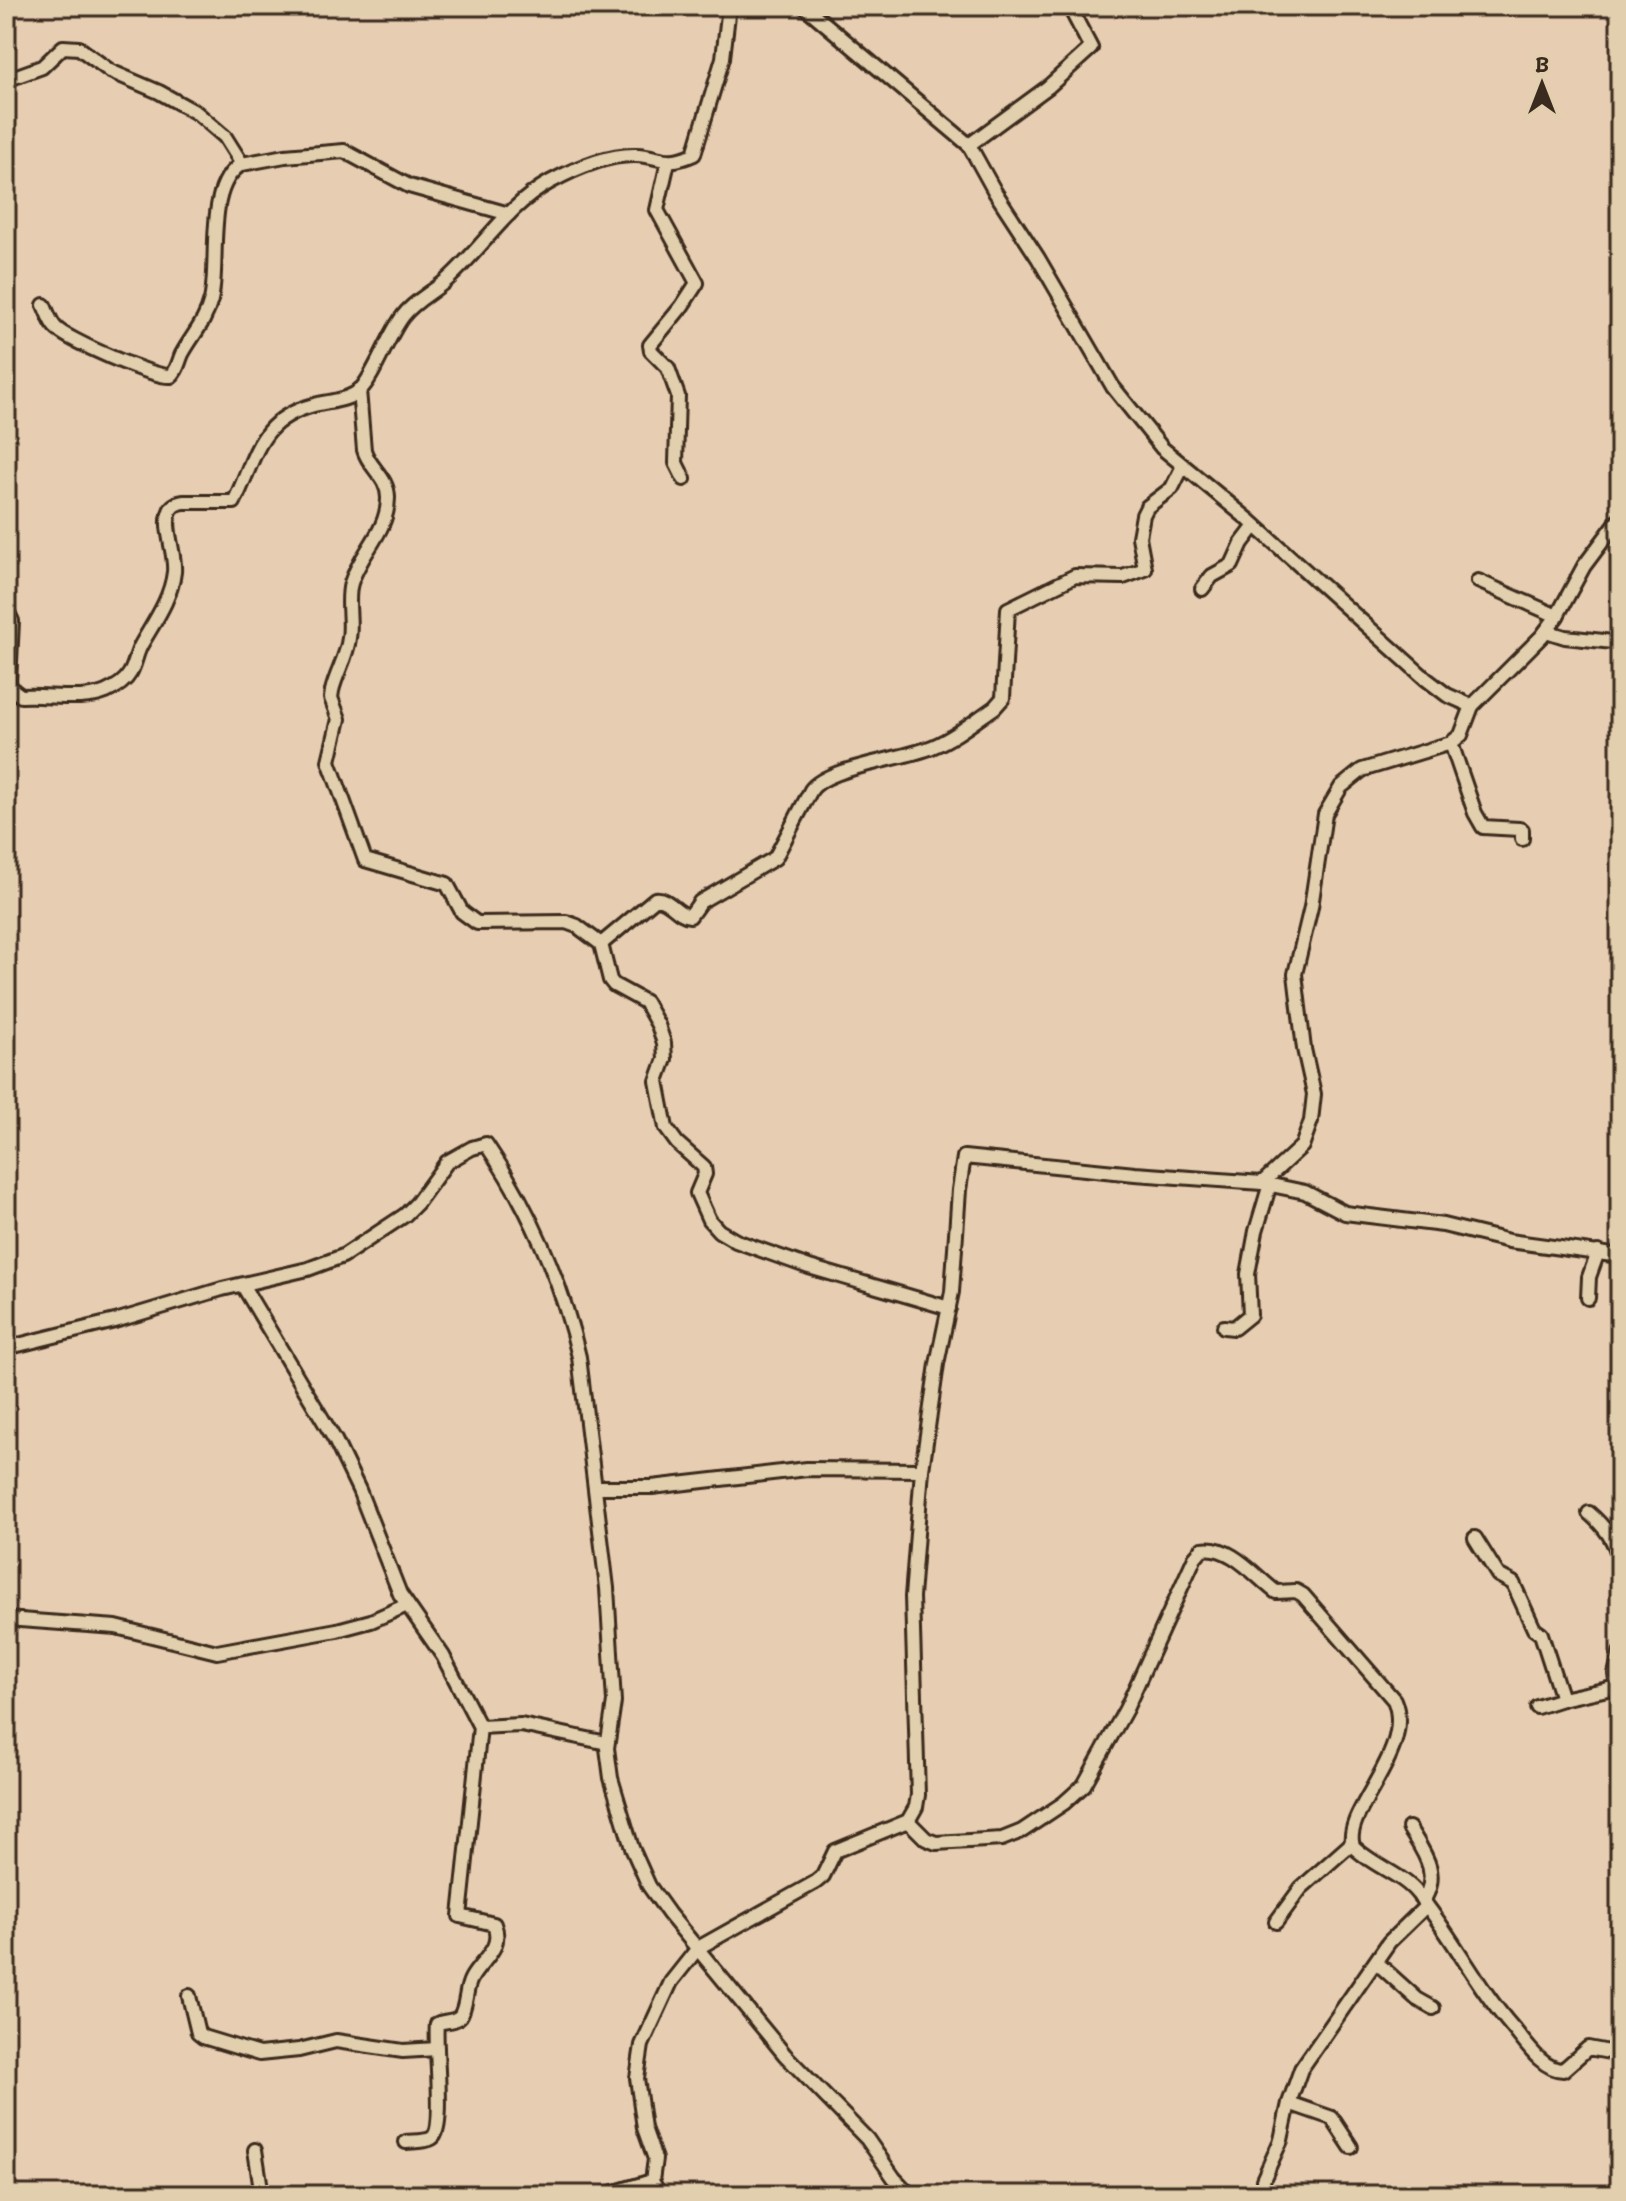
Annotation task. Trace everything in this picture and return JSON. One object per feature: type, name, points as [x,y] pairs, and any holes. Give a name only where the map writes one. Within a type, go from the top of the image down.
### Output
[{"type":"street","points":[[6,609],[12,621],[9,683],[21,696],[97,695],[114,688],[130,675],[141,645],[168,595],[174,569],[168,522],[171,508],[184,502],[234,502],[248,466],[274,423],[298,410],[340,399],[359,390],[402,317],[415,303],[454,274],[509,214],[548,183],[603,160],[636,155],[668,162],[694,154],[723,58],[729,6]]},
{"type":"street","points":[[804,6],[969,145],[1122,401],[1162,448],[1353,611],[1426,679],[1447,695],[1472,706]]},
{"type":"street","points":[[969,145],[1048,87],[1091,48],[1069,6]]},
{"type":"street","points":[[6,80],[42,67],[63,47],[79,48],[110,71],[197,113],[225,137],[242,164]]},
{"type":"street","points":[[44,305],[59,331],[154,374],[171,376],[204,323],[214,284],[214,234],[220,205],[230,172],[242,164],[285,156],[344,151],[409,186],[509,214]]},
{"type":"street","points":[[668,162],[657,210],[697,283],[650,345],[651,351],[668,368],[678,396],[676,463],[684,479]]},
{"type":"street","points":[[359,390],[366,459],[385,483],[388,504],[379,532],[350,584],[349,639],[332,691],[331,698],[339,719],[329,761],[363,856],[370,863],[391,866],[447,884],[462,912],[477,923],[566,922],[577,926],[601,944],[610,980],[645,1002],[658,1025],[665,1059],[657,1081],[664,1123],[677,1143],[704,1167],[705,1174],[697,1193],[709,1220],[719,1231],[736,1241],[797,1263],[949,1308]]},
{"type":"street","points":[[601,944],[655,899],[664,899],[685,916],[690,916],[700,902],[772,860],[811,790],[818,783],[876,761],[930,749],[995,707],[1003,698],[1008,609],[1075,576],[1123,577],[1145,569],[1139,537],[1143,515],[1147,507],[1172,488],[1183,466]]},
{"type":"street","points":[[1224,1327],[1234,1328],[1250,1315],[1248,1274],[1266,1183],[1302,1146],[1311,1121],[1314,1094],[1304,1049],[1295,974],[1311,907],[1325,814],[1341,787],[1362,770],[1451,743],[1461,735],[1472,706],[1546,631],[1584,566],[1620,518]]},
{"type":"street","points":[[1202,589],[1212,576],[1232,565],[1242,543],[1255,526]]},
{"type":"street","points":[[1478,581],[1557,616]]},
{"type":"street","points":[[1546,631],[1565,637],[1613,642],[1620,632]]},
{"type":"street","points":[[1451,743],[1479,821],[1488,829],[1522,830],[1522,839]]},
{"type":"street","points":[[6,1348],[115,1321],[222,1289],[308,1269],[343,1256],[405,1215],[447,1162],[486,1144],[506,1174],[548,1263],[574,1334],[579,1357],[607,1588],[614,1682],[607,1743],[611,1778],[639,1866],[657,1898],[785,2055],[867,2139],[888,2171],[910,2195]]},
{"type":"street","points":[[660,2195],[652,2181],[655,2159],[642,2119],[637,2078],[638,2060],[671,1982],[698,1948],[816,1882],[823,1876],[835,1851],[908,1821],[916,1807],[912,1597],[922,1470],[937,1364],[949,1308],[964,1157],[1266,1183],[1314,1195],[1345,1213],[1443,1225],[1509,1241],[1620,1256]]},
{"type":"street","points":[[1588,1298],[1589,1277],[1598,1252]]},
{"type":"street","points":[[243,1286],[335,1440],[359,1490],[395,1584],[443,1656],[480,1727],[460,1916],[494,1924],[496,1943],[491,1955],[470,1981],[461,2014],[456,2019],[437,2024],[439,2117],[435,2136],[406,2142]]},
{"type":"street","points":[[596,1487],[652,1487],[807,1469],[922,1470]]},
{"type":"street","points":[[1589,1513],[1604,1525],[1612,1537],[1620,1560]]},
{"type":"street","points":[[1475,1538],[1498,1575],[1513,1583],[1530,1622],[1541,1634],[1562,1699]]},
{"type":"street","points":[[908,1821],[926,1839],[936,1843],[1002,1839],[1047,1815],[1084,1785],[1126,1709],[1195,1557],[1202,1549],[1210,1548],[1253,1572],[1276,1592],[1299,1592],[1394,1700],[1399,1718],[1397,1735],[1386,1766],[1368,1795],[1352,1843],[1301,1888],[1276,1922]]},
{"type":"street","points":[[6,1619],[116,1627],[217,1652],[337,1630],[371,1621],[407,1605]]},
{"type":"street","points":[[1620,1653],[1615,1674],[1620,1701]]},
{"type":"street","points":[[1537,1707],[1617,1687]]},
{"type":"street","points":[[480,1727],[521,1725],[607,1743]]},
{"type":"street","points":[[1265,2195],[1263,2180],[1281,2140],[1301,2069],[1396,1932],[1425,1904],[1431,1867],[1409,1828]]},
{"type":"street","points":[[1352,1843],[1385,1871],[1415,1889],[1495,2008],[1537,2056],[1553,2069],[1563,2070],[1588,2048],[1620,2054]]},
{"type":"street","points":[[1376,1962],[1417,1999],[1433,2008]]},
{"type":"street","points":[[189,1996],[198,2033],[259,2054],[299,2050],[336,2041],[403,2051],[437,2049]]},
{"type":"street","points":[[1289,2103],[1332,2118],[1351,2147]]},
{"type":"street","points":[[255,2150],[262,2195]]},
{"type":"street","points":[[605,2195],[652,2181]]}]
